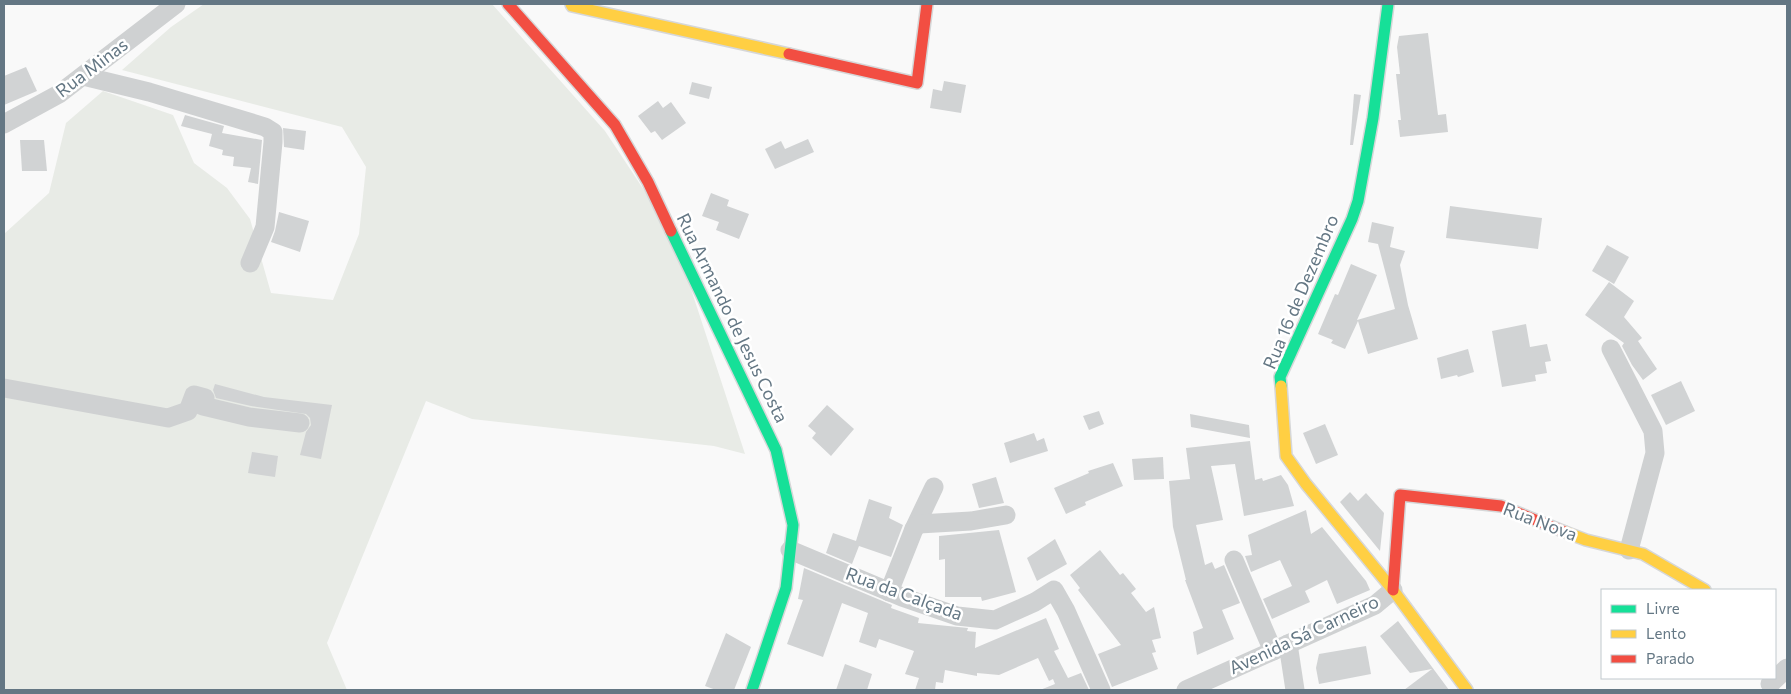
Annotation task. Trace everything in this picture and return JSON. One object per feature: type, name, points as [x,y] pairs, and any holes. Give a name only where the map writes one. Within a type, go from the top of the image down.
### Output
[{"type":"street","name":"Rua Minas","points":[[4,124],[59,94],[176,4]]},
{"type":"street","name":"Rua Armando de Jesus Costa","points":[[508,4],[615,124],[648,182],[776,450],[793,525],[786,588],[752,690]]},
{"type":"street","points":[[571,4],[572,6],[917,84],[927,4]]},
{"type":"street","name":"Rua 16 de Dezembro","points":[[1388,4],[1373,118],[1358,201],[1352,219],[1280,376],[1286,456],[1306,484],[1394,590],[1467,690]]},
{"type":"street","points":[[83,76],[149,92],[265,127],[273,132],[265,227],[250,263]]},
{"type":"street","points":[[1611,350],[1653,431],[1655,453],[1629,550]]},
{"type":"street","points":[[4,388],[168,418],[188,411],[194,395],[205,398],[203,406],[249,417],[300,423]]},
{"type":"street","points":[[889,592],[914,529],[934,487]]},
{"type":"street","name":"Rua Nova","points":[[1394,590],[1400,494],[1501,506],[1586,540],[1643,554],[1703,589]]},
{"type":"street","points":[[914,529],[919,524],[971,521],[1006,515]]},
{"type":"street","name":"Rua da Calçada","points":[[790,550],[889,592],[957,616],[995,620],[1036,602],[1054,590],[1066,611],[1100,690]]},
{"type":"street","points":[[1234,560],[1280,648],[1295,690]]},
{"type":"street","name":"Avenida Sá Carneiro","points":[[1186,690],[1375,605],[1394,590]]},
{"type":"street","points":[[1771,684],[1787,668]]},
{"type":"shaded area","points":[[204,4],[492,4],[605,131],[673,234],[745,454],[714,446],[472,419],[426,401],[327,643],[347,690],[4,690],[4,234],[49,193],[66,123],[103,91],[173,115],[194,163],[227,188],[250,219],[271,293],[333,300],[359,234],[366,167],[342,127],[122,70],[171,27]]},
{"type":"building","points":[[1428,33],[1438,115],[1446,114],[1448,132],[1400,137],[1398,120],[1401,120],[1396,74],[1400,74],[1397,47],[1399,36]]},
{"type":"building","points":[[26,67],[37,91],[4,105],[4,76]]},
{"type":"building","points":[[944,81],[966,85],[961,113],[930,108],[933,89],[942,91]]},
{"type":"building","points":[[692,82],[712,87],[709,99],[689,94]]},
{"type":"building","points":[[1354,94],[1361,95],[1353,145],[1350,145]]},
{"type":"building","points":[[658,101],[663,108],[671,102],[686,123],[662,140],[655,131],[651,133],[638,116]]},
{"type":"building","points":[[185,115],[224,126],[222,133],[262,140],[258,184],[248,182],[251,168],[233,166],[234,157],[222,155],[223,150],[209,146],[212,134],[181,126]]},
{"type":"building","points":[[283,128],[306,131],[304,150],[284,147]]},
{"type":"building","points":[[808,139],[814,152],[775,169],[765,149],[781,141],[785,149]]},
{"type":"building","points":[[20,140],[44,140],[47,171],[22,171]]},
{"type":"building","points":[[711,193],[729,200],[727,206],[749,214],[739,239],[716,230],[719,222],[702,216]]},
{"type":"building","points":[[1450,206],[1542,218],[1538,249],[1446,238]]},
{"type":"building","points":[[279,212],[309,221],[300,252],[271,242]]},
{"type":"building","points":[[1372,222],[1394,227],[1390,247],[1405,251],[1400,265],[1408,305],[1418,339],[1368,354],[1358,321],[1345,349],[1331,343],[1333,340],[1318,334],[1335,294],[1338,295],[1351,264],[1377,275],[1357,320],[1395,309],[1378,244],[1368,242]]},
{"type":"building","points":[[1607,245],[1629,257],[1614,284],[1592,271]]},
{"type":"building","points":[[1609,282],[1634,301],[1624,317],[1642,338],[1638,341],[1657,369],[1643,380],[1622,346],[1624,343],[1585,315]]},
{"type":"building","points":[[1526,324],[1530,347],[1547,344],[1551,361],[1545,362],[1547,373],[1535,375],[1536,381],[1502,387],[1492,331]]},
{"type":"building","points":[[1468,349],[1474,372],[1458,377],[1457,375],[1441,379],[1437,358]]},
{"type":"building","points":[[1681,381],[1695,411],[1666,425],[1651,395]]},
{"type":"building","points":[[215,384],[264,397],[332,405],[321,459],[300,455],[306,432],[311,425],[310,418],[306,414],[251,406],[216,398],[213,390]]},
{"type":"building","points":[[827,405],[854,429],[831,456],[812,438],[816,433],[808,426]]},
{"type":"building","points":[[1099,411],[1104,424],[1089,430],[1083,416]]},
{"type":"building","points":[[1190,414],[1249,425],[1250,438],[1191,427]]},
{"type":"building","points":[[1325,424],[1338,455],[1316,464],[1303,433]]},
{"type":"building","points":[[1034,433],[1037,441],[1044,438],[1048,451],[1010,463],[1004,443]]},
{"type":"building","points":[[1250,441],[1255,480],[1262,478],[1263,481],[1281,475],[1288,485],[1294,506],[1244,516],[1235,464],[1211,466],[1223,520],[1196,525],[1205,565],[1212,562],[1215,569],[1224,565],[1240,603],[1222,610],[1234,639],[1197,655],[1193,632],[1203,628],[1185,580],[1173,527],[1169,481],[1190,479],[1186,448]]},
{"type":"building","points":[[252,452],[278,456],[275,477],[248,473]]},
{"type":"building","points":[[1163,457],[1164,479],[1134,480],[1132,459]]},
{"type":"building","points":[[1113,463],[1123,486],[1085,502],[1086,505],[1066,514],[1054,488],[1089,473],[1088,471]]},
{"type":"building","points":[[996,477],[1004,503],[979,508],[972,484]]},
{"type":"building","points":[[1350,492],[1358,501],[1366,493],[1384,513],[1380,551],[1340,502]]},
{"type":"building","points":[[869,499],[892,507],[889,518],[903,525],[891,557],[859,546],[852,564],[826,553],[833,533],[856,541]]},
{"type":"building","points":[[1306,510],[1311,534],[1322,527],[1366,581],[1370,590],[1337,604],[1327,580],[1305,591],[1310,602],[1272,619],[1263,599],[1292,586],[1280,560],[1251,572],[1245,556],[1252,555],[1248,535]]},
{"type":"building","points":[[999,530],[1016,592],[982,601],[981,597],[945,597],[945,559],[939,560],[939,536]]},
{"type":"building","points":[[1055,539],[1067,564],[1037,581],[1027,558]]},
{"type":"building","points":[[1100,550],[1120,575],[1123,573],[1136,589],[1131,593],[1146,612],[1154,607],[1161,638],[1152,640],[1156,652],[1152,653],[1158,669],[1112,687],[1098,654],[1121,645],[1078,590],[1080,588],[1070,575]]},
{"type":"building","points":[[804,568],[892,605],[891,608],[919,618],[918,623],[968,628],[967,631],[976,632],[975,648],[1046,618],[1059,649],[1054,651],[1068,678],[1081,673],[1089,690],[1040,690],[1055,684],[1053,679],[1049,681],[1038,658],[999,675],[977,673],[977,676],[945,670],[943,683],[936,682],[935,690],[915,690],[919,678],[905,674],[914,651],[879,639],[876,648],[859,642],[868,613],[842,603],[823,657],[787,644],[803,600],[798,599]]},
{"type":"building","points":[[1398,621],[1449,690],[1404,690],[1432,669],[1410,673],[1380,636]]},
{"type":"building","points":[[726,633],[751,647],[734,690],[716,690],[705,686]]},
{"type":"building","points":[[1366,646],[1371,674],[1319,684],[1316,668],[1319,654]]},
{"type":"building","points":[[845,664],[872,674],[867,690],[836,690]]},
{"type":"traffic: fast","points":[[1281,386],[1280,377],[1352,219],[1358,201],[1373,118],[1388,4]]},
{"type":"traffic: fast","points":[[671,231],[776,450],[793,525],[786,588],[752,690]]},
{"type":"traffic: slow","points":[[571,4],[572,6],[789,54]]},
{"type":"traffic: slow","points":[[1281,386],[1286,456],[1306,484],[1393,590],[1467,690]]},
{"type":"traffic: slow","points":[[1565,532],[1586,540],[1643,554],[1703,589]]},
{"type":"traffic: jam","points":[[508,4],[615,125],[648,182],[671,231]]},
{"type":"traffic: jam","points":[[789,54],[917,83],[927,4]]},
{"type":"traffic: jam","points":[[1393,590],[1400,495],[1501,506],[1565,532]]}]
